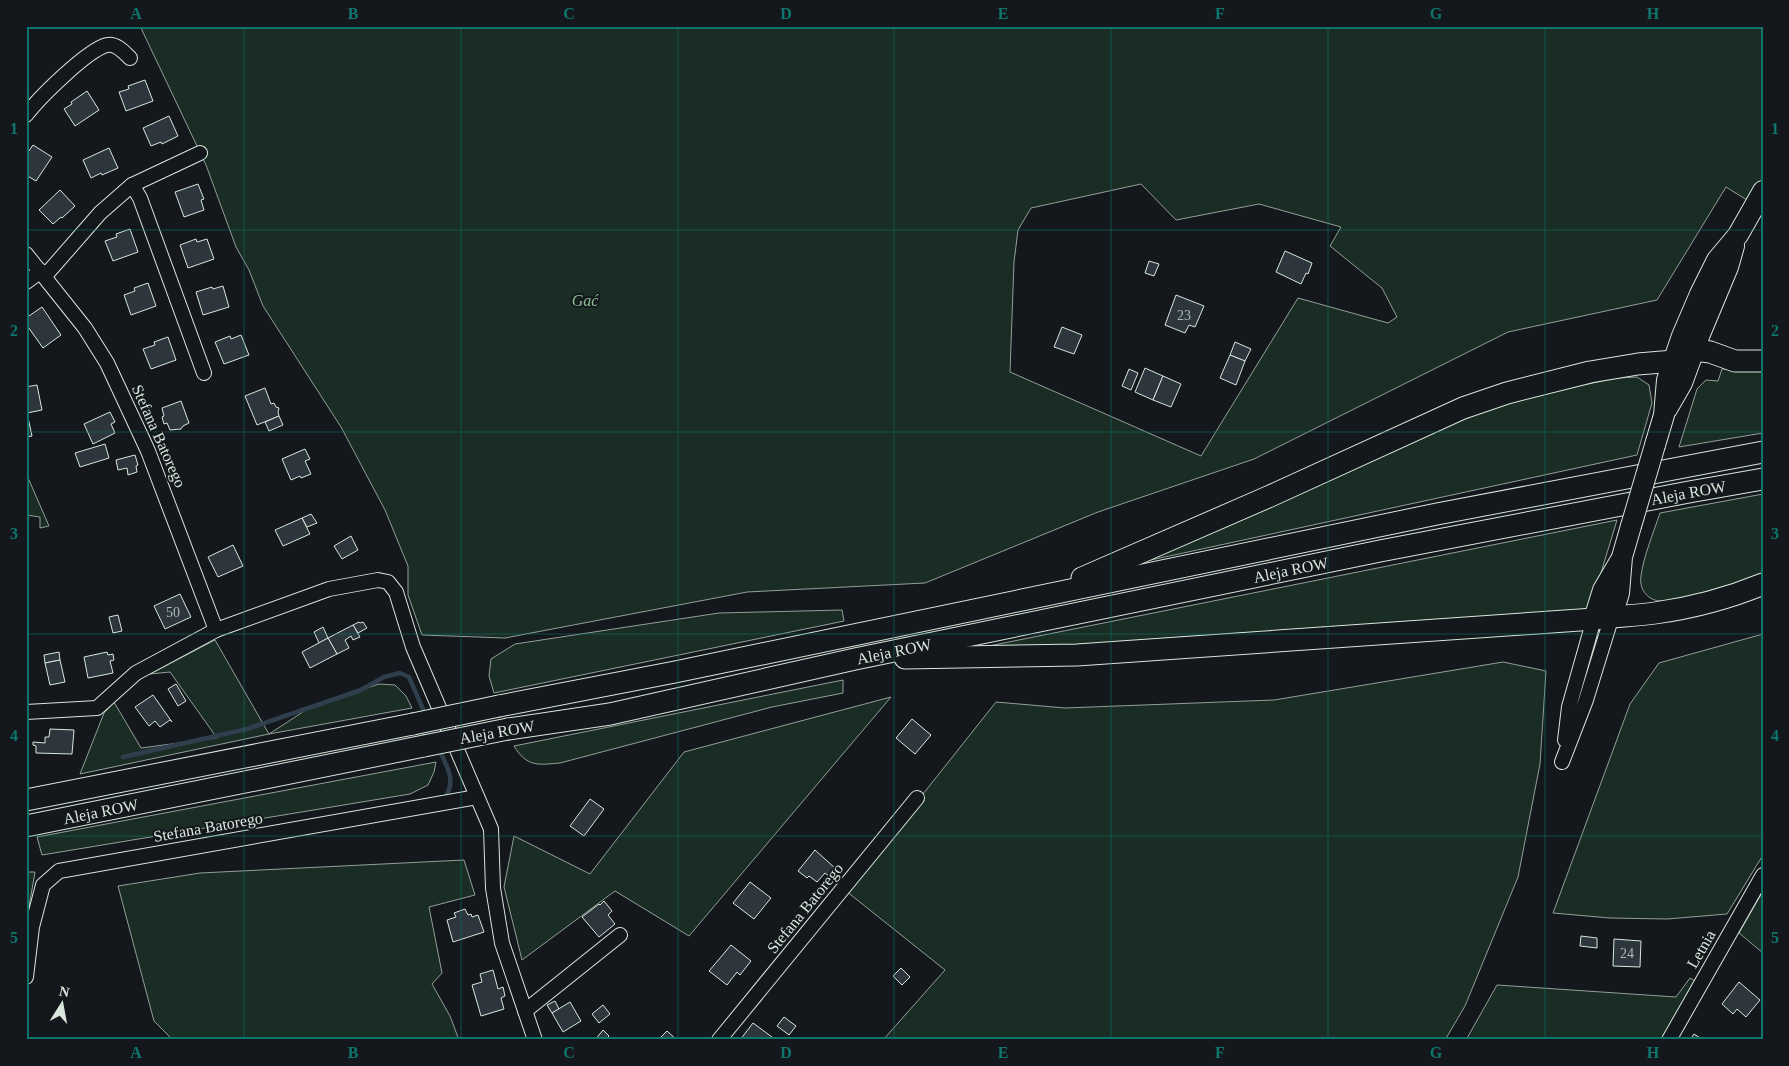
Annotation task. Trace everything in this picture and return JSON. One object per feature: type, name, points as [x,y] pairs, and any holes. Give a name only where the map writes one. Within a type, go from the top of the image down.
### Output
[{"type":"main road","points":[[1047,594],[1268,497],[1463,408],[1507,393],[1582,373],[1638,364],[1674,361],[1694,350],[1710,352],[1736,361],[1763,361]]},
{"type":"main road","name":"Aleja ROW","points":[[26,800],[237,760],[674,672],[1437,514],[1763,452]]},
{"type":"main road","name":"Aleja ROW","points":[[26,826],[508,729],[610,714],[855,659],[1371,553],[1763,479]]},
{"type":"main road","points":[[855,659],[1077,655],[1603,618],[1655,613],[1706,603],[1763,584]]},
{"type":"street","points":[[26,115],[54,83],[93,53],[107,45],[114,45],[130,58]]},
{"type":"street","points":[[26,282],[43,274],[100,213],[132,185],[200,153]]},
{"type":"street","points":[[132,185],[140,198],[204,373]]},
{"type":"street","points":[[1603,618],[1569,706],[1562,762],[1586,700],[1603,618],[1603,590],[1622,557],[1664,415],[1667,380],[1682,336],[1717,260],[1738,235],[1763,191]]},
{"type":"street","points":[[1664,415],[1682,383],[1728,267],[1738,235]]},
{"type":"street","name":"Stefana Batorego","points":[[26,254],[85,328],[100,350],[148,451],[216,630]]},
{"type":"street","points":[[26,712],[97,708],[136,672],[216,630],[329,589],[378,580],[388,582],[396,592],[413,647],[491,829],[493,888],[502,943],[535,1040]]},
{"type":"street","name":"Stefana Batorego","points":[[26,977],[32,927],[43,885],[59,871],[477,797]]},
{"type":"street","name":"Stefana Batorego","points":[[719,1040],[917,798]]},
{"type":"street","name":"Letnia","points":[[1669,1040],[1763,875]]},
{"type":"street","points":[[525,1010],[620,935]]},
{"type":"green space","name":"Gać","points":[[140,26],[1763,26],[1763,210],[1726,187],[1657,300],[1508,332],[1254,459],[1098,512],[925,583],[747,592],[505,638],[422,635],[408,595],[408,566],[385,510],[341,427],[263,306],[249,270],[236,247],[206,165]],"holes":[[[1141,184],[1176,220],[1259,204],[1341,227],[1330,246],[1382,288],[1397,317],[1388,323],[1298,298],[1201,456],[1010,372],[1014,262],[1018,230],[1031,208]]]},
{"type":"green space","points":[[1722,369],[1763,369],[1763,433],[1679,447],[1697,389],[1706,380],[1718,381]]},
{"type":"green space","points":[[1637,377],[1649,385],[1652,403],[1637,455],[1137,563],[1437,429],[1520,398],[1617,378]]},
{"type":"green space","points":[[26,473],[49,526],[40,528],[40,517],[26,515]]},
{"type":"green space","points":[[1763,494],[1763,574],[1704,592],[1666,601],[1654,600],[1644,592],[1641,585],[1642,569],[1660,513]]},
{"type":"green space","points":[[1617,520],[1590,609],[954,653]]},
{"type":"green space","points":[[842,610],[844,621],[494,693],[489,676],[491,659],[515,644],[719,613]]},
{"type":"green space","points":[[1763,634],[1763,855],[1727,914],[1667,919],[1610,918],[1553,913],[1630,704],[1659,663]]},
{"type":"green space","points":[[215,640],[269,734],[80,774],[104,713],[114,702],[141,748],[217,738],[170,672],[150,674]]},
{"type":"green space","points":[[1503,662],[1546,671],[1540,764],[1518,877],[1465,1006],[1445,1040],[883,1040],[945,970],[846,891],[996,702],[1065,708],[1274,700]]},
{"type":"green space","points":[[843,680],[843,693],[772,707],[560,763],[533,763],[523,758],[514,746]]},
{"type":"green space","points":[[379,684],[395,685],[406,696],[412,708],[269,734],[309,708]]},
{"type":"green space","points":[[891,697],[689,936],[615,891],[522,960],[504,887],[514,836],[590,874],[684,752]]},
{"type":"green space","points":[[436,762],[428,785],[410,794],[42,855],[37,837]]},
{"type":"green space","points":[[464,860],[475,895],[429,907],[442,973],[432,984],[450,1016],[459,1040],[173,1040],[154,1021],[118,886],[200,873]]},
{"type":"green space","points":[[26,872],[35,872],[26,924]]},
{"type":"green space","points":[[1763,891],[1763,953],[1739,933]]},
{"type":"green space","points":[[1690,978],[1695,981],[1661,1040],[1466,1040],[1497,985],[1676,997]]},
{"type":"building","points":[[145,80],[153,101],[126,111],[119,92],[129,89],[128,86]]},
{"type":"building","points":[[87,91],[99,110],[75,126],[64,109]]},
{"type":"building","points":[[169,116],[178,136],[162,144],[161,142],[151,146],[143,128]]},
{"type":"building","points":[[33,145],[52,157],[36,181],[26,175],[26,155]]},
{"type":"building","points":[[109,148],[118,168],[91,178],[83,160]]},
{"type":"building","points":[[198,184],[204,199],[201,200],[204,210],[184,217],[175,192]]},
{"type":"building","points":[[60,190],[75,206],[53,224],[39,210]]},
{"type":"building","points":[[130,229],[138,252],[113,261],[105,241],[117,237],[116,234]]},
{"type":"building","points":[[196,239],[197,242],[207,239],[214,259],[188,268],[180,245]]},
{"type":"building","points":[[1285,251],[1312,263],[1308,274],[1306,273],[1301,284],[1276,272]]},
{"type":"building","points":[[1149,261],[1159,264],[1154,276],[1145,273]]},
{"type":"building","points":[[148,283],[156,306],[131,315],[124,295],[135,291],[134,288]]},
{"type":"building","points":[[223,286],[229,307],[203,315],[196,292]]},
{"type":"building","points":[[1176,295],[1204,306],[1195,327],[1189,325],[1185,333],[1165,325]]},
{"type":"building","points":[[42,307],[61,335],[43,348],[26,324],[26,318]]},
{"type":"building","points":[[1062,327],[1082,335],[1074,354],[1054,347]]},
{"type":"building","points":[[241,335],[249,355],[224,364],[215,342],[230,336],[231,339]]},
{"type":"building","points":[[168,337],[176,360],[151,369],[143,349],[155,345],[154,342]]},
{"type":"building","points":[[1235,342],[1251,349],[1245,361],[1230,355]]},
{"type":"building","points":[[1230,355],[1245,361],[1236,385],[1220,378]]},
{"type":"building","points":[[1145,368],[1163,376],[1153,400],[1135,392]]},
{"type":"building","points":[[1129,369],[1138,373],[1131,390],[1122,386]]},
{"type":"building","points":[[1163,376],[1181,384],[1171,407],[1153,400]]},
{"type":"building","points":[[37,385],[42,410],[27,413],[32,436],[26,437],[26,387]]},
{"type":"building","points":[[265,388],[271,404],[274,403],[279,408],[279,416],[257,425],[245,396]]},
{"type":"building","points":[[181,401],[189,423],[181,429],[170,430],[167,423],[164,424],[162,408]]},
{"type":"building","points":[[110,412],[115,422],[111,424],[115,433],[93,444],[84,424]]},
{"type":"building","points":[[279,416],[283,425],[269,431],[265,422]]},
{"type":"building","points":[[105,444],[109,458],[80,467],[75,453]]},
{"type":"building","points":[[305,449],[310,459],[305,461],[311,474],[291,480],[282,459]]},
{"type":"building","points":[[135,455],[138,465],[136,466],[137,472],[128,475],[127,468],[118,470],[116,460]]},
{"type":"building","points":[[311,514],[317,523],[307,527],[302,518]]},
{"type":"building","points":[[302,518],[310,534],[283,546],[275,530]]},
{"type":"building","points":[[351,536],[358,550],[342,559],[334,546]]},
{"type":"building","points":[[233,545],[243,566],[218,577],[208,557]]},
{"type":"building","points":[[180,594],[191,617],[165,629],[154,606]]},
{"type":"building","points":[[118,615],[122,631],[113,633],[109,617]]},
{"type":"building","points":[[363,622],[367,628],[358,633],[353,625]]},
{"type":"building","points":[[353,625],[360,637],[353,640],[351,636],[345,640],[349,648],[337,654],[328,638]]},
{"type":"building","points":[[323,627],[328,638],[319,643],[314,632]]},
{"type":"building","points":[[328,638],[337,654],[310,668],[302,652]]},
{"type":"building","points":[[59,652],[60,660],[45,663],[44,655]]},
{"type":"building","points":[[107,652],[108,655],[113,654],[114,660],[110,661],[113,673],[88,678],[84,657]]},
{"type":"building","points":[[60,660],[65,682],[50,685],[45,663]]},
{"type":"building","points":[[176,684],[186,701],[178,706],[168,689]]},
{"type":"building","points":[[153,695],[172,722],[170,720],[160,727],[155,721],[149,726],[135,707]]},
{"type":"building","points":[[912,719],[931,735],[915,754],[896,738]]},
{"type":"building","points":[[50,729],[74,730],[72,754],[36,753],[36,746],[33,745],[33,742],[45,743],[45,737],[49,737]]},
{"type":"building","points":[[590,799],[604,809],[584,836],[570,826]]},
{"type":"building","points":[[815,850],[836,869],[830,877],[825,873],[817,882],[809,876],[807,878],[798,871]]},
{"type":"building","points":[[750,882],[771,898],[754,919],[733,903]]},
{"type":"building","points":[[604,901],[612,911],[608,915],[615,924],[599,937],[582,917]]},
{"type":"building","points":[[465,909],[468,915],[471,914],[472,917],[478,915],[484,932],[453,942],[447,920],[456,917],[454,913]]},
{"type":"building","points":[[1581,936],[1597,938],[1597,948],[1580,946]]},
{"type":"building","points":[[1614,939],[1641,941],[1640,967],[1613,966]]},
{"type":"building","points":[[731,945],[751,961],[740,975],[737,972],[727,985],[709,971]]},
{"type":"building","points":[[901,968],[910,977],[902,985],[893,976]]},
{"type":"building","points":[[493,970],[498,989],[503,987],[505,996],[501,998],[504,1009],[481,1016],[472,985],[482,982],[480,974]]},
{"type":"building","points":[[1739,982],[1760,1000],[1746,1017],[1737,1009],[1733,1014],[1722,1004]]},
{"type":"building","points":[[555,1001],[559,1009],[552,1013],[547,1005]]},
{"type":"building","points":[[570,1002],[581,1021],[563,1032],[552,1013]]},
{"type":"building","points":[[603,1005],[610,1014],[599,1023],[592,1014]]},
{"type":"building","points":[[784,1017],[796,1026],[789,1035],[777,1026]]},
{"type":"building","points":[[753,1023],[772,1037],[770,1040],[740,1040]]},
{"type":"building","points":[[603,1030],[609,1036],[605,1040],[595,1040]]},
{"type":"building","points":[[667,1031],[677,1040],[658,1040]]},
{"type":"building","points":[[1694,1034],[1703,1040],[1690,1040]]},
{"type":"waterway","points":[[123,757],[247,729],[361,690],[384,677],[400,673],[409,677],[426,716]]},
{"type":"waterway","points":[[439,749],[447,765],[450,777],[447,794]]}]
